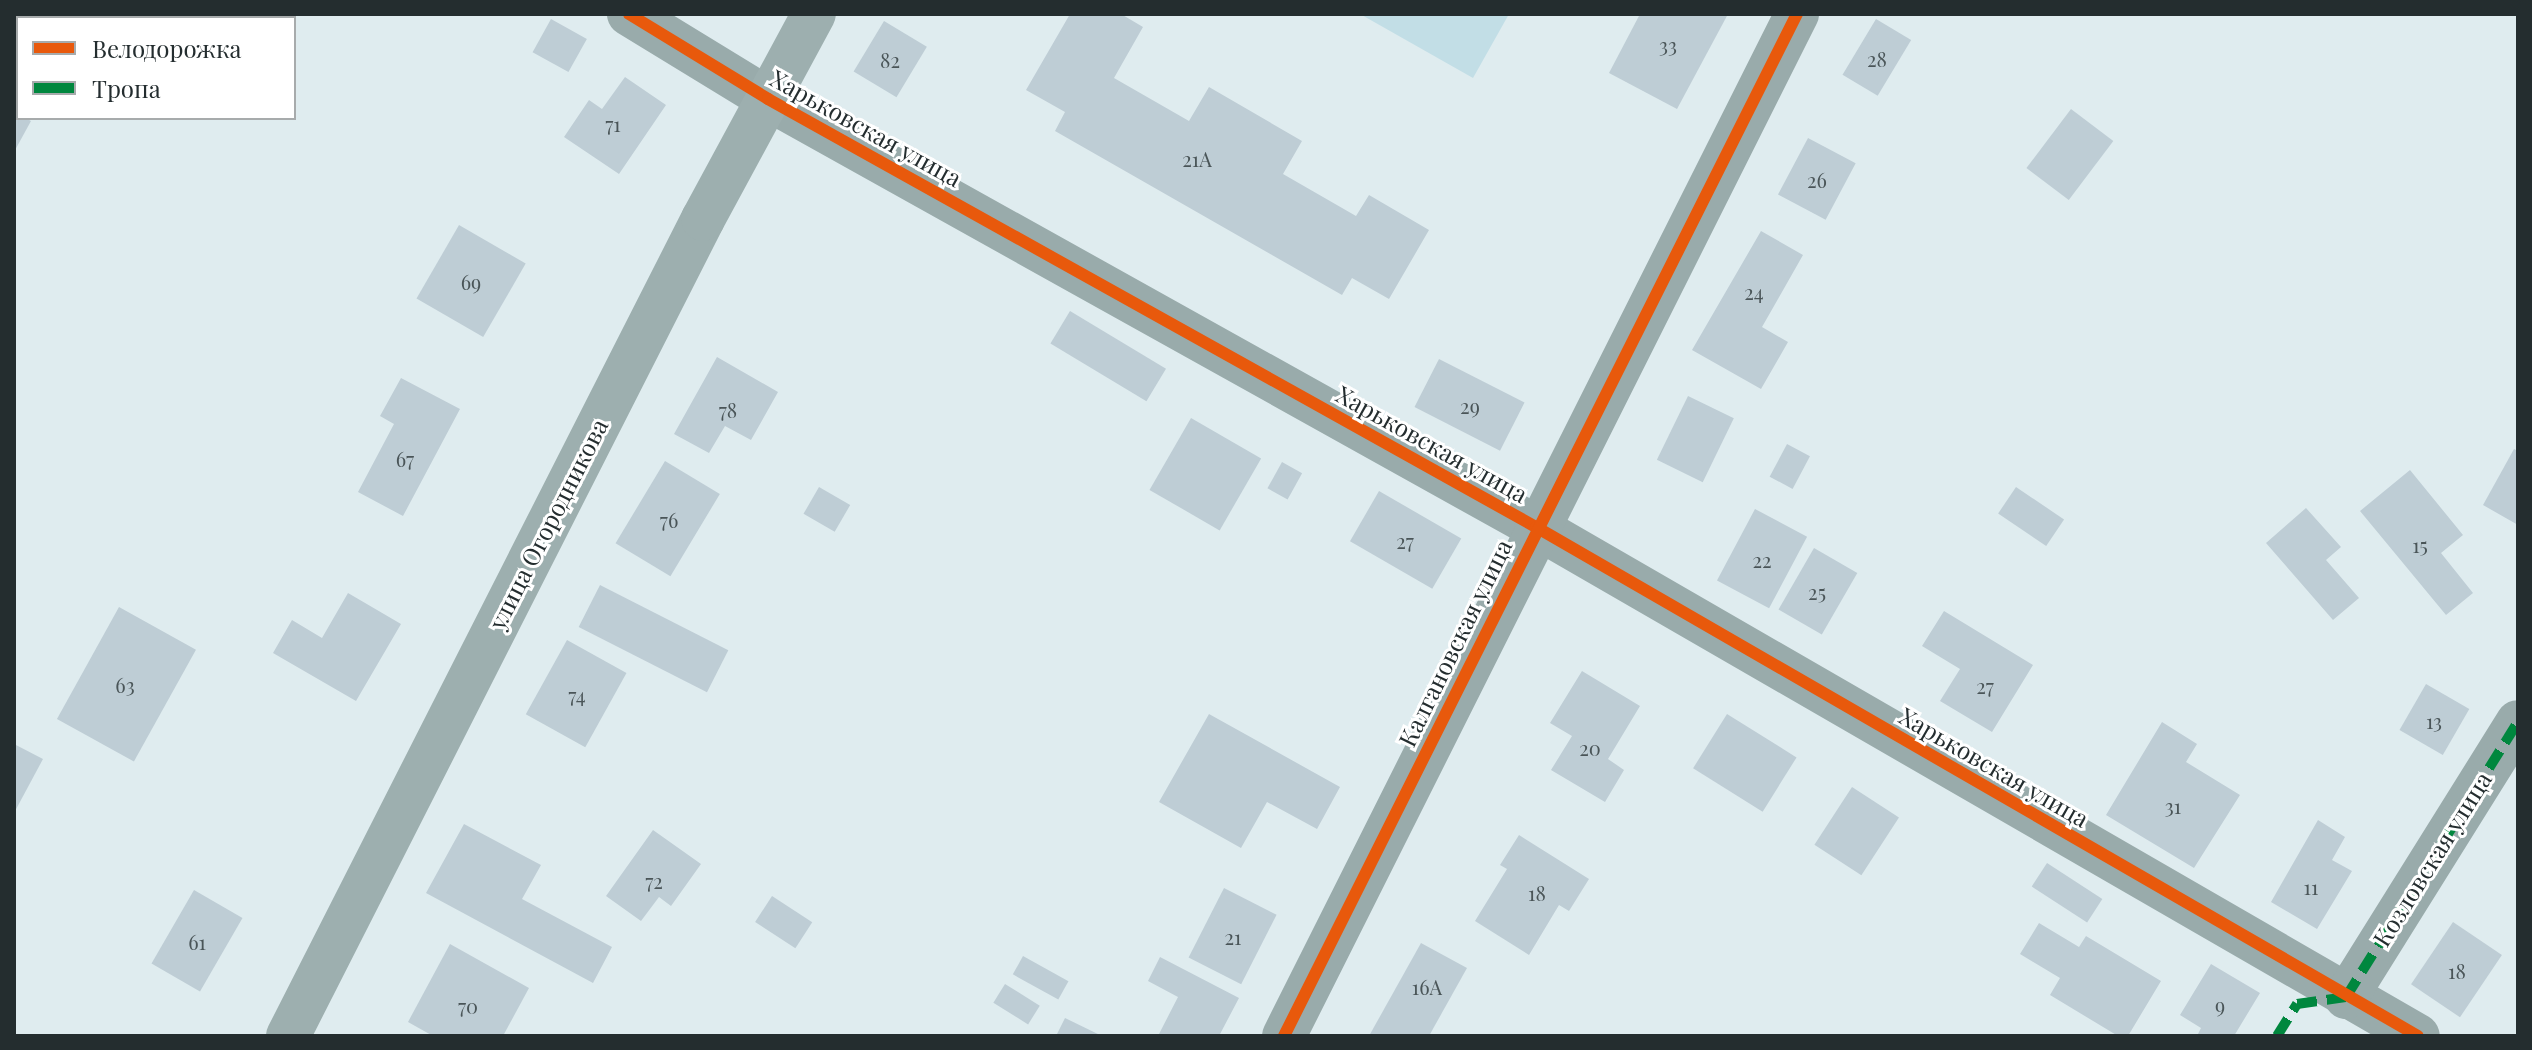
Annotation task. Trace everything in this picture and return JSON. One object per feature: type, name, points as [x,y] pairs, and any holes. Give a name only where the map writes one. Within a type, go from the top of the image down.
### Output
[{"type":"main road","name":"улица Огородникова","points":[[288,1036],[814,14]]},
{"type":"street","name":"Харьковская улица","points":[[629,14],[768,99],[1536,527],[2418,1036]]},
{"type":"street","name":"Калгановская улица","points":[[1284,1036],[1536,527],[1797,14]]},
{"type":"street","name":"Козловская улица","points":[[2346,997],[2518,722]]},
{"type":"shaded area","points":[[1360,14],[1509,14],[1473,78]]},
{"type":"building","points":[[1070,14],[1121,14],[1143,27],[1114,78],[1189,121],[1209,87],[1302,141],[1283,174],[1356,216],[1369,195],[1429,230],[1389,299],[1352,278],[1342,295],[1055,131],[1065,112],[1026,90]]},
{"type":"building","points":[[1640,14],[1728,14],[1677,109],[1609,73]]},
{"type":"building","points":[[551,19],[587,39],[568,72],[533,52]]},
{"type":"building","points":[[1876,19],[1911,40],[1878,96],[1843,75]]},
{"type":"building","points":[[884,21],[927,47],[896,97],[854,72]]},
{"type":"building","points":[[625,77],[666,105],[619,174],[564,137],[589,100],[602,109]]},
{"type":"building","points":[[2071,109],[2113,141],[2069,200],[2026,168]]},
{"type":"building","points":[[14,112],[16,120],[31,121],[14,152]]},
{"type":"building","points":[[1808,138],[1856,163],[1826,220],[1778,195]]},
{"type":"building","points":[[459,225],[526,264],[483,337],[416,299]]},
{"type":"building","points":[[1761,231],[1803,255],[1762,327],[1788,342],[1761,389],[1692,350]]},
{"type":"building","points":[[1070,311],[1166,369],[1146,401],[1050,344]]},
{"type":"building","points":[[717,357],[778,392],[751,440],[725,426],[709,453],[674,434]]},
{"type":"building","points":[[1439,359],[1525,403],[1500,451],[1414,407]]},
{"type":"building","points":[[401,378],[460,409],[403,516],[358,492],[394,424],[380,416]]},
{"type":"building","points":[[1688,396],[1734,418],[1703,482],[1657,460]]},
{"type":"building","points":[[1191,418],[1261,458],[1220,530],[1150,490]]},
{"type":"building","points":[[1787,444],[1810,456],[1793,489],[1770,477]]},
{"type":"building","points":[[2514,449],[2518,451],[2518,525],[2483,505]]},
{"type":"building","points":[[665,461],[720,494],[670,576],[616,543]]},
{"type":"building","points":[[1282,462],[1302,473],[1288,499],[1267,488]]},
{"type":"building","points":[[2410,470],[2463,535],[2441,553],[2473,593],[2446,615],[2360,511]]},
{"type":"building","points":[[819,487],[850,505],[835,532],[804,514]]},
{"type":"building","points":[[2016,487],[2064,519],[2046,546],[1998,514]]},
{"type":"building","points":[[1379,491],[1461,538],[1432,589],[1350,541]]},
{"type":"building","points":[[2306,508],[2341,547],[2326,560],[2359,598],[2333,620],[2266,543]]},
{"type":"building","points":[[1755,509],[1807,537],[1769,608],[1717,581]]},
{"type":"building","points":[[1814,548],[1857,573],[1822,634],[1778,609]]},
{"type":"building","points":[[600,585],[728,650],[707,692],[579,627]]},
{"type":"building","points":[[348,593],[401,624],[356,701],[273,653],[292,620],[322,638]]},
{"type":"building","points":[[119,607],[196,650],[134,762],[57,719]]},
{"type":"building","points":[[1944,611],[2033,665],[1992,732],[1940,701],[1960,669],[1922,646]]},
{"type":"building","points":[[567,640],[626,673],[585,747],[526,714]]},
{"type":"building","points":[[1582,671],[1640,706],[1608,759],[1624,770],[1605,802],[1551,770],[1572,736],[1550,723]]},
{"type":"building","points":[[2426,684],[2469,709],[2443,755],[2400,730]]},
{"type":"building","points":[[1209,714],[1340,787],[1317,829],[1267,802],[1241,848],[1159,802]]},
{"type":"building","points":[[1727,714],[1797,757],[1763,812],[1693,768]]},
{"type":"building","points":[[2162,722],[2197,744],[2186,762],[2240,795],[2194,868],[2106,815]]},
{"type":"building","points":[[14,744],[43,759],[14,813]]},
{"type":"building","points":[[1852,787],[1899,817],[1861,875],[1814,845]]},
{"type":"building","points":[[2318,820],[2345,837],[2332,860],[2352,871],[2317,929],[2271,902]]},
{"type":"building","points":[[464,824],[541,865],[522,899],[612,947],[593,983],[426,893]]},
{"type":"building","points":[[653,830],[701,864],[671,906],[659,897],[641,921],[606,896]]},
{"type":"building","points":[[1519,835],[1589,879],[1569,911],[1559,905],[1529,955],[1475,921],[1507,869],[1500,865]]},
{"type":"building","points":[[2047,863],[2102,899],[2087,922],[2032,886]]},
{"type":"building","points":[[1224,888],[1277,915],[1241,984],[1189,957]]},
{"type":"building","points":[[194,890],[242,918],[200,992],[152,964]]},
{"type":"building","points":[[772,896],[812,922],[795,948],[755,922]]},
{"type":"building","points":[[2453,922],[2502,955],[2460,1017],[2411,984]]},
{"type":"building","points":[[2039,923],[2079,947],[2086,936],[2161,981],[2128,1036],[2118,1036],[2050,995],[2060,978],[2020,954]]},
{"type":"building","points":[[1421,943],[1467,968],[1429,1036],[1369,1036]]},
{"type":"building","points":[[450,944],[529,988],[503,1036],[433,1036],[408,1022]]},
{"type":"building","points":[[1023,956],[1068,981],[1058,1000],[1013,974]]},
{"type":"building","points":[[1160,957],[1239,998],[1219,1036],[1159,1034],[1178,997],[1148,981]]},
{"type":"building","points":[[2211,964],[2260,993],[2234,1036],[2197,1036],[2201,1028],[2180,1015]]},
{"type":"building","points":[[1005,984],[1040,1006],[1028,1024],[993,1003]]},
{"type":"building","points":[[1065,1018],[1102,1036],[1056,1036]]},
{"type":"marked path","points":[[2277,1036],[2297,1004],[2346,997],[2518,722]]},
{"type":"cycle path","points":[[629,14],[768,99],[1536,527],[2418,1036]]},
{"type":"cycle path","points":[[1284,1036],[1797,14]]}]
